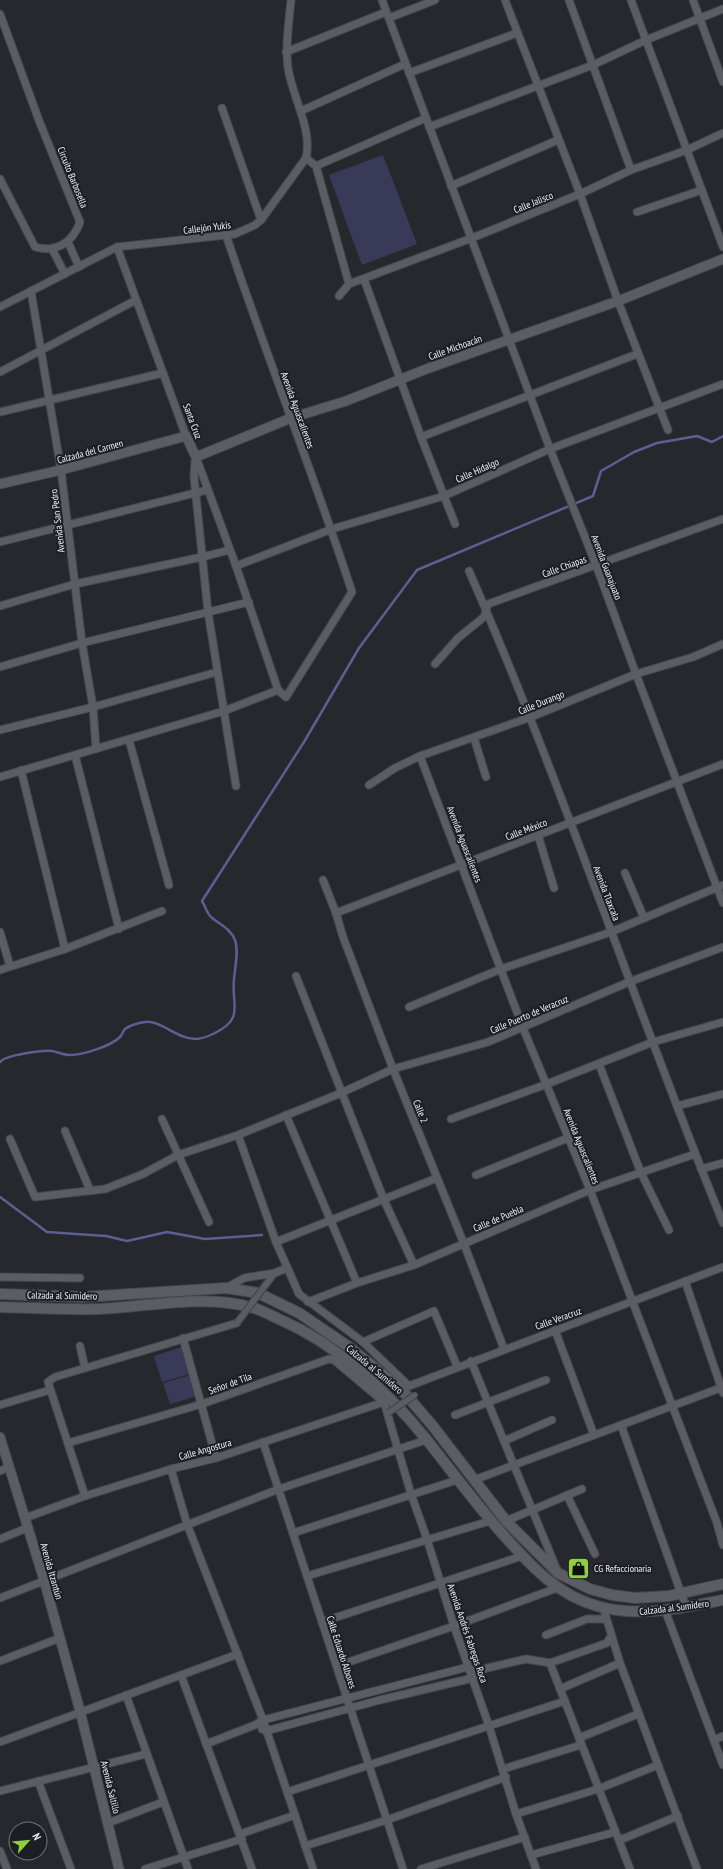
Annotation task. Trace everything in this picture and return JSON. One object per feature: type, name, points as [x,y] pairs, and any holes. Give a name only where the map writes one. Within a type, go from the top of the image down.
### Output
[{"type":"main road","name":"Calzada al Sumidero","points":[[0,1294],[83,1296],[226,1288],[258,1293],[299,1313],[408,1386],[432,1425],[506,1521],[558,1573],[579,1584],[612,1595],[646,1598],[681,1593],[723,1584]]},
{"type":"main road","name":"Calzada al Sumidero","points":[[0,1307],[98,1309],[185,1302],[220,1303],[253,1308],[284,1321],[328,1346],[364,1374],[386,1400],[426,1440],[490,1521],[540,1575],[557,1588],[584,1602],[630,1612],[665,1610],[723,1600]]},
{"type":"street","points":[[290,0],[286,52],[288,70],[301,111],[308,148],[306,158],[316,166],[349,284],[339,296]]},
{"type":"street","name":"Avenida Guanajuato","points":[[382,0],[510,339],[550,450],[596,565],[677,782],[720,886],[723,903]]},
{"type":"street","points":[[286,52],[387,15],[435,0]]},
{"type":"street","points":[[504,0],[580,194],[637,354],[668,430]]},
{"type":"street","points":[[568,0],[631,170]]},
{"type":"street","points":[[631,0],[723,247]]},
{"type":"street","points":[[693,0],[723,82]]},
{"type":"street","points":[[429,127],[593,65],[646,40],[723,9]]},
{"type":"street","name":"Circuito Barbosella","points":[[0,14],[40,122],[80,222],[74,235],[68,242]]},
{"type":"street","points":[[409,73],[517,33]]},
{"type":"street","points":[[301,111],[406,64]]},
{"type":"street","points":[[222,108],[261,220]]},
{"type":"street","points":[[316,166],[426,118]]},
{"type":"street","name":"Calle Jalisco","points":[[349,284],[472,238],[580,194],[631,170],[687,150],[723,134]]},
{"type":"street","points":[[451,186],[558,140]]},
{"type":"street","name":"Callejón Yukis","points":[[0,307],[117,247],[235,234],[255,225],[261,220],[306,158]]},
{"type":"street","points":[[0,179],[35,247],[52,249],[68,242],[79,266]]},
{"type":"street","points":[[637,212],[702,190]]},
{"type":"street","name":"Avenida Aguascalientes","points":[[226,235],[257,328],[332,529],[352,592],[286,697],[278,690]]},
{"type":"street","name":"Santa Cruz","points":[[117,247],[186,436],[196,457],[206,490],[236,566],[278,690]]},
{"type":"street","points":[[52,249],[65,274]]},
{"type":"street","name":"Calle Michoacán","points":[[196,457],[291,418],[346,401],[429,368],[618,301],[723,259]]},
{"type":"street","points":[[364,279],[421,438],[455,524]]},
{"type":"street","name":"Avenida San Pedro","points":[[31,291],[42,349],[61,470],[74,584],[93,707],[96,749]]},
{"type":"street","points":[[0,372],[136,300]]},
{"type":"street","points":[[421,438],[530,394],[637,354]]},
{"type":"street","points":[[0,412],[163,373]]},
{"type":"street","name":"Calle Hidalgo","points":[[236,566],[332,529],[444,496],[550,450],[723,384]]},
{"type":"street","name":"Calzada del Carmen","points":[[0,484],[61,470],[186,436]]},
{"type":"street","points":[[196,457],[196,493],[208,612],[236,786]]},
{"type":"street","points":[[0,542],[206,490]]},
{"type":"street","name":"Calle Chiapas","points":[[435,664],[458,638],[484,617],[488,604],[723,519]]},
{"type":"street","points":[[0,606],[74,584],[230,550]]},
{"type":"street","name":"Avenida Tlaxcala","points":[[469,571],[531,718],[629,982],[723,1223]]},
{"type":"street","points":[[0,667],[82,643],[249,602]]},
{"type":"street","name":"Calle Durango","points":[[369,785],[394,768],[420,756],[531,718],[636,674],[693,656],[723,644]]},
{"type":"street","points":[[0,730],[93,707],[217,672]]},
{"type":"street","points":[[0,777],[224,712],[278,690]]},
{"type":"street","points":[[474,738],[486,777]]},
{"type":"street","points":[[129,740],[169,885]]},
{"type":"street","points":[[75,755],[119,929]]},
{"type":"street","name":"Avenida Aguascalientes","points":[[420,756],[523,1028],[590,1190],[633,1301],[717,1523],[723,1544]]},
{"type":"street","name":"Calle México","points":[[336,912],[723,764]]},
{"type":"street","points":[[21,770],[66,949]]},
{"type":"street","points":[[538,835],[554,888]]},
{"type":"street","points":[[624,873],[644,918]]},
{"type":"street","name":"Calle 2","points":[[323,880],[393,1069],[464,1244],[504,1349]]},
{"type":"street","points":[[409,1007],[501,969],[611,932],[720,886]]},
{"type":"street","points":[[0,970],[66,949],[162,911]]},
{"type":"street","points":[[0,932],[10,966]]},
{"type":"street","name":"Calle Puerto de Veracruz","points":[[10,1139],[35,1197],[111,1186],[143,1174],[178,1155],[238,1134],[341,1093],[393,1069],[488,1042],[629,982],[723,947]]},
{"type":"street","points":[[296,976],[384,1200],[414,1265]]},
{"type":"street","points":[[451,1119],[547,1084],[653,1042],[723,1022]]},
{"type":"street","points":[[599,1064],[641,1173],[669,1230]]},
{"type":"street","points":[[677,1106],[723,1094]]},
{"type":"street","points":[[286,1115],[357,1283]]},
{"type":"street","points":[[162,1119],[209,1222]]},
{"type":"street","points":[[65,1131],[90,1190]]},
{"type":"street","points":[[238,1134],[276,1242],[299,1294],[363,1342],[408,1386],[415,1395],[388,1413]]},
{"type":"street","points":[[476,1175],[568,1138]]},
{"type":"street","name":"Calle de Puebla","points":[[308,1302],[357,1283],[414,1265],[590,1190],[696,1154]]},
{"type":"street","points":[[701,1169],[723,1163]]},
{"type":"street","points":[[276,1242],[437,1178]]},
{"type":"street","name":"Calle Veracruz","points":[[408,1386],[723,1267]]},
{"type":"street","points":[[226,1288],[244,1278],[275,1273],[287,1268]]},
{"type":"street","points":[[85,1496],[48,1382],[55,1377],[237,1323],[275,1273]]},
{"type":"street","points":[[0,1277],[80,1278]]},
{"type":"street","points":[[474,1480],[515,1466],[672,1406],[722,1390],[685,1281]]},
{"type":"street","points":[[363,1342],[434,1311],[458,1366]]},
{"type":"street","points":[[555,1330],[594,1435]]},
{"type":"street","points":[[183,1338],[216,1458]]},
{"type":"street","points":[[80,1346],[85,1368]]},
{"type":"street","name":"Señor de Tila","points":[[68,1443],[202,1404],[329,1359],[334,1360],[386,1400]]},
{"type":"street","points":[[472,1361],[558,1573]]},
{"type":"street","points":[[455,1415],[546,1380]]},
{"type":"street","points":[[0,1405],[50,1390]]},
{"type":"street","name":"Avenida Andrés Fabregas Roca","points":[[386,1400],[397,1450],[411,1494],[427,1539],[454,1626],[490,1726],[504,1769],[516,1814],[536,1869]]},
{"type":"street","name":"Calle Angostura","points":[[25,1518],[85,1496],[171,1469],[216,1458],[386,1400]]},
{"type":"street","points":[[504,1440],[552,1420]]},
{"type":"street","points":[[621,1425],[686,1607]]},
{"type":"street","name":"Avenida Itzantún","points":[[0,1437],[4,1469],[25,1518],[44,1580],[80,1711]]},
{"type":"street","points":[[0,1598],[279,1489],[426,1440]]},
{"type":"street","name":"Calle Eduardo Albores","points":[[264,1442],[403,1869]]},
{"type":"street","points":[[171,1469],[187,1524],[238,1654],[313,1869]]},
{"type":"street","points":[[293,1533],[457,1480]]},
{"type":"street","points":[[506,1521],[582,1489]]},
{"type":"street","points":[[567,1495],[595,1554]]},
{"type":"street","points":[[307,1576],[490,1521]]},
{"type":"street","points":[[0,1539],[28,1528]]},
{"type":"street","points":[[322,1622],[522,1556]]},
{"type":"street","points":[[336,1666],[454,1626],[557,1588]]},
{"type":"street","points":[[603,1607],[611,1636],[638,1714],[697,1869]]},
{"type":"street","points":[[665,1610],[723,1765]]},
{"type":"street","points":[[546,1635],[587,1619],[606,1619]]},
{"type":"street","points":[[206,1744],[255,1725],[262,1720],[468,1667],[479,1670],[526,1659],[550,1662],[606,1642],[611,1636]]},
{"type":"street","points":[[0,1661],[60,1638]]},
{"type":"street","points":[[0,1742],[80,1711],[126,1696],[238,1654]]},
{"type":"street","points":[[550,1662],[630,1869]]},
{"type":"street","points":[[560,1689],[620,1663]]},
{"type":"street","points":[[255,1725],[266,1731],[350,1708],[473,1678],[479,1670]]},
{"type":"street","points":[[181,1675],[252,1869]]},
{"type":"street","points":[[126,1696],[188,1869]]},
{"type":"street","points":[[287,1792],[565,1701]]},
{"type":"street","name":"Avenida Saltillo","points":[[80,1711],[118,1869]]},
{"type":"street","points":[[504,1769],[580,1741],[638,1714]]},
{"type":"street","points":[[714,1740],[723,1736]]},
{"type":"street","points":[[0,1791],[146,1754]]},
{"type":"street","points":[[516,1814],[598,1789],[658,1765]]},
{"type":"street","points":[[305,1846],[387,1820],[506,1777]]},
{"type":"street","points":[[38,1781],[71,1869]]},
{"type":"street","points":[[108,1823],[163,1802]]},
{"type":"street","points":[[144,1869],[184,1858],[295,1815]]},
{"type":"street","points":[[620,1840],[678,1816]]},
{"type":"street","points":[[531,1855],[615,1832]]},
{"type":"street","points":[[421,1869],[525,1838]]},
{"type":"street","points":[[0,1851],[7,1869]]},
{"type":"shaded area","points":[[383,155],[417,244],[362,265],[329,175]]},
{"type":"shaded area","points":[[182,1347],[190,1374],[162,1382],[154,1356]]},
{"type":"shaded area","points":[[191,1375],[197,1396],[170,1404],[163,1383]]},
{"type":"waterway","points":[[0,1062],[9,1057],[33,1052],[52,1051],[65,1055],[76,1055],[89,1052],[110,1044],[120,1037],[127,1028],[135,1024],[145,1022],[157,1024],[182,1036],[195,1039],[215,1033],[230,1022],[235,1010],[234,979],[237,954],[235,940],[231,933],[211,917],[202,901],[304,742],[359,648],[417,570],[593,496],[601,471],[634,452],[657,443],[697,436],[712,442],[723,436]]},
{"type":"waterway","points":[[0,1197],[47,1232],[106,1236],[127,1241],[167,1232],[205,1239],[262,1235]]},
{"type":"place","name":"CG Refaccionaria","points":[[578,1568]]}]
